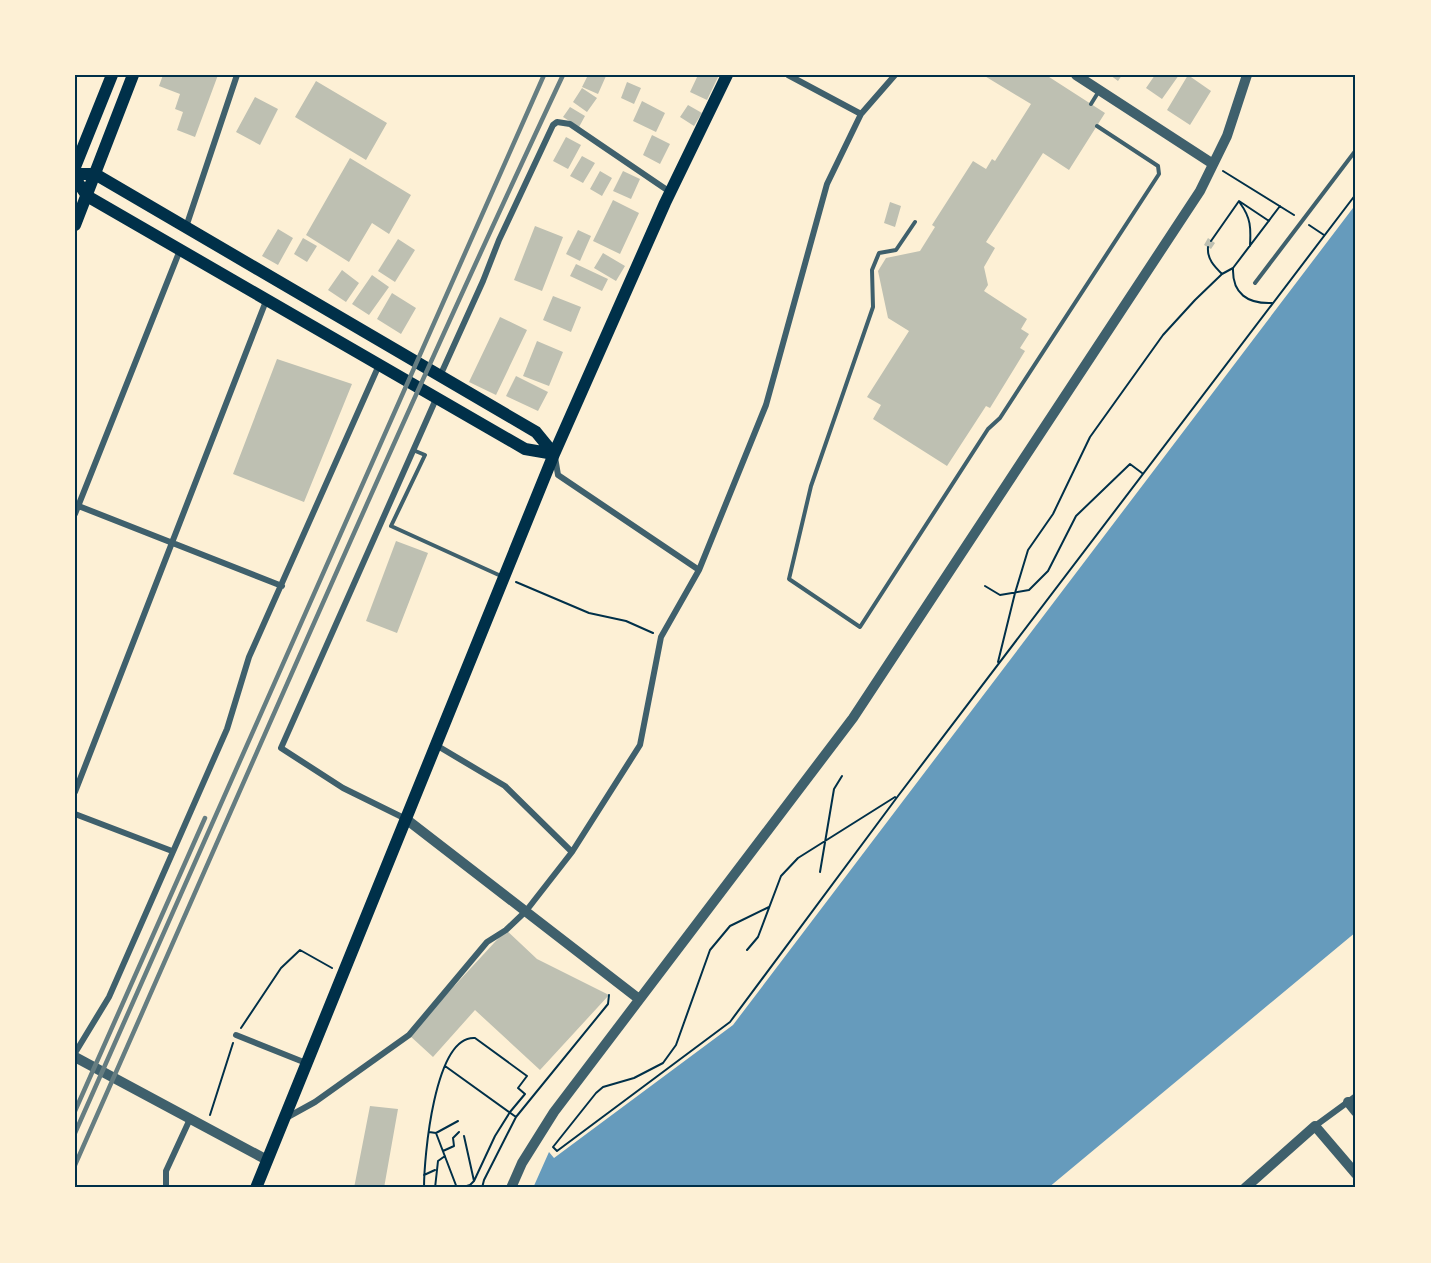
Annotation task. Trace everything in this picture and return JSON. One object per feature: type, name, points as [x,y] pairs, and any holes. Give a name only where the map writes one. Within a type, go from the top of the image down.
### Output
[{"type":"main road","points":[[75,167],[112,75]]},
{"type":"main road","points":[[75,225],[133,75]]},
{"type":"main road","points":[[256,1188],[554,454],[670,192],[727,75]]},
{"type":"main road","points":[[95,174],[536,432],[554,454],[525,449],[266,301],[87,196],[75,176],[95,174]]},
{"type":"street","points":[[186,228],[237,75]]},
{"type":"street","points":[[788,75],[861,114]]},
{"type":"street","points":[[283,1120],[315,1102],[409,1035],[487,942],[506,930],[525,911],[572,852],[640,745],[662,637],[699,570],[766,405],[827,184],[861,114],[895,75]]},
{"type":"street","points":[[1076,75],[1213,164]]},
{"type":"street","points":[[511,1188],[522,1163],[548,1121],[853,718],[1200,191],[1227,136],[1247,75]]},
{"type":"street","points":[[440,376],[499,240],[553,125],[557,122],[570,124],[670,192]]},
{"type":"street","points":[[75,514],[180,250]]},
{"type":"street","points":[[75,792],[266,301]]},
{"type":"street","points":[[267,1160],[75,1055],[109,997],[227,729],[249,657],[379,364]]},
{"type":"street","points":[[436,399],[281,748],[343,788],[406,819],[639,999]]},
{"type":"street","points":[[554,454],[558,475],[699,570]]},
{"type":"street","points":[[77,505],[282,586]]},
{"type":"street","points":[[436,745],[505,786],[572,852]]},
{"type":"street","points":[[75,814],[172,851]]},
{"type":"street","points":[[236,1035],[306,1064]]},
{"type":"street","points":[[1245,1188],[1315,1126],[1352,1099],[1356,1112]]},
{"type":"street","points":[[166,1188],[166,1171],[190,1119]]},
{"type":"street","points":[[1315,1126],[1356,1174]]},
{"type":"lane","points":[[1091,104],[1100,90]]},
{"type":"lane","points":[[915,222],[896,250],[879,253],[872,270],[873,307],[811,486],[789,579],[860,627],[988,429],[1000,418],[1159,174],[1158,166],[1097,126]]},
{"type":"lane","points":[[1255,283],[1356,150]]},
{"type":"lane","points":[[413,450],[425,455],[391,526],[504,577]]},
{"type":"path","points":[[1213,164],[1324,235]]},
{"type":"path","points":[[769,907],[730,926],[711,950],[676,1045],[663,1064],[634,1078],[603,1087],[553,1147],[557,1151],[730,1022],[898,796],[1356,194]]},
{"type":"path","points":[[1239,201],[1269,221]]},
{"type":"path","points":[[1211,241],[1239,201]]},
{"type":"path","points":[[1239,201],[1249,215],[1250,246]]},
{"type":"path","points":[[998,664],[1028,550],[1053,514],[1090,437],[1163,335],[1222,274],[1233,268],[1280,206]]},
{"type":"path","points":[[1208,247],[1208,255],[1212,264],[1222,274]]},
{"type":"path","points":[[1233,268],[1232,281],[1241,295],[1250,301],[1272,303]]},
{"type":"path","points":[[985,586],[999,595],[1029,590],[1048,571],[1076,516],[1130,464],[1143,474]]},
{"type":"path","points":[[504,577],[589,613],[626,621],[662,637]]},
{"type":"path","points":[[820,872],[834,789],[842,776]]},
{"type":"path","points":[[747,950],[758,937],[781,876],[798,858],[898,796]]},
{"type":"path","points":[[206,1128],[236,1035],[281,968],[300,950],[343,974]]},
{"type":"path","points":[[482,1188],[516,1117],[608,1004],[609,995]]},
{"type":"path","points":[[424,1188],[429,1132],[440,1078],[459,1043],[468,1037],[475,1038],[527,1076],[518,1088],[525,1094],[495,1136],[470,1185],[459,1188],[436,1133]]},
{"type":"path","points":[[445,1066],[516,1117]]},
{"type":"path","points":[[429,1132],[436,1133],[458,1121]]},
{"type":"path","points":[[443,1151],[454,1146],[453,1138],[459,1132]]},
{"type":"path","points":[[464,1136],[474,1181]]},
{"type":"path","points":[[435,1188],[438,1161],[445,1156]]},
{"type":"path","points":[[424,1175],[436,1170]]},
{"type":"water","points":[[1356,204],[1356,932],[1048,1188],[533,1188],[549,1152],[554,1158],[733,1025]]},
{"type":"building","points":[[163,75],[218,75],[195,137],[177,130],[183,112],[175,109],[180,94],[159,86]]},
{"type":"building","points":[[588,75],[606,76],[598,94],[582,87]]},
{"type":"building","points":[[698,75],[719,75],[707,100],[690,92]]},
{"type":"building","points":[[983,75],[1046,75],[1105,113],[1069,170],[1043,153],[986,242],[995,248],[984,267],[988,285],[984,291],[1027,319],[1021,329],[1029,334],[1020,348],[1025,351],[990,408],[986,406],[947,466],[873,419],[881,405],[867,397],[909,331],[888,318],[878,271],[886,258],[920,251],[935,227],[932,225],[973,161],[986,169],[992,159],[995,161],[1031,104]]},
{"type":"building","points":[[1110,75],[1122,75],[1118,81]]},
{"type":"building","points":[[1155,75],[1179,75],[1162,99],[1146,88]]},
{"type":"building","points":[[1188,75],[1211,91],[1190,125],[1167,110]]},
{"type":"building","points":[[316,81],[387,123],[366,160],[295,117]]},
{"type":"building","points":[[627,82],[641,88],[634,104],[621,98]]},
{"type":"building","points":[[582,88],[597,98],[587,112],[573,102]]},
{"type":"building","points":[[255,97],[278,109],[260,145],[236,132]]},
{"type":"building","points":[[642,101],[665,113],[656,132],[633,121]]},
{"type":"building","points":[[688,105],[702,113],[694,126],[680,117]]},
{"type":"building","points":[[570,107],[585,116],[579,127],[563,117]]},
{"type":"building","points":[[652,135],[670,144],[660,164],[643,155]]},
{"type":"building","points":[[566,137],[581,145],[568,169],[553,161]]},
{"type":"building","points":[[582,156],[595,163],[583,183],[570,176]]},
{"type":"building","points":[[350,158],[411,195],[389,234],[372,223],[349,262],[306,235]]},
{"type":"building","points":[[600,171],[612,178],[602,196],[590,189]]},
{"type":"building","points":[[623,171],[640,179],[631,199],[613,191]]},
{"type":"building","points":[[613,200],[639,213],[620,254],[593,241]]},
{"type":"building","points":[[890,202],[901,206],[895,227],[884,223]]},
{"type":"building","points":[[535,226],[563,237],[542,291],[514,280]]},
{"type":"building","points":[[278,229],[293,238],[278,265],[262,256]]},
{"type":"building","points":[[578,230],[591,236],[580,261],[566,254]]},
{"type":"building","points":[[303,238],[317,246],[307,262],[294,254]]},
{"type":"building","points":[[1208,238],[1215,243],[1211,249],[1204,245]]},
{"type":"building","points":[[398,239],[415,250],[395,282],[378,271]]},
{"type":"building","points":[[603,253],[625,266],[616,281],[594,268]]},
{"type":"building","points":[[576,264],[608,279],[602,291],[570,276]]},
{"type":"building","points":[[342,270],[359,283],[346,302],[328,290]]},
{"type":"building","points":[[372,275],[389,287],[369,315],[352,304]]},
{"type":"building","points":[[392,293],[416,308],[401,334],[377,319]]},
{"type":"building","points":[[553,296],[581,307],[571,332],[543,320]]},
{"type":"building","points":[[500,317],[527,330],[496,395],[469,382]]},
{"type":"building","points":[[537,341],[563,352],[549,386],[523,376]]},
{"type":"building","points":[[277,359],[352,384],[304,502],[233,474]]},
{"type":"building","points":[[516,376],[548,392],[538,411],[506,396]]},
{"type":"building","points":[[396,541],[428,553],[397,633],[366,621]]},
{"type":"building","points":[[506,930],[537,959],[609,995],[540,1070],[475,1010],[433,1057],[409,1035]]},
{"type":"building","points":[[370,1106],[398,1109],[384,1188],[354,1188]]},
{"type":"railway","points":[[75,1133],[544,75]]},
{"type":"railway","points":[[75,1165],[377,482],[563,75]]},
{"type":"railway","points":[[75,1111],[205,818]]}]
